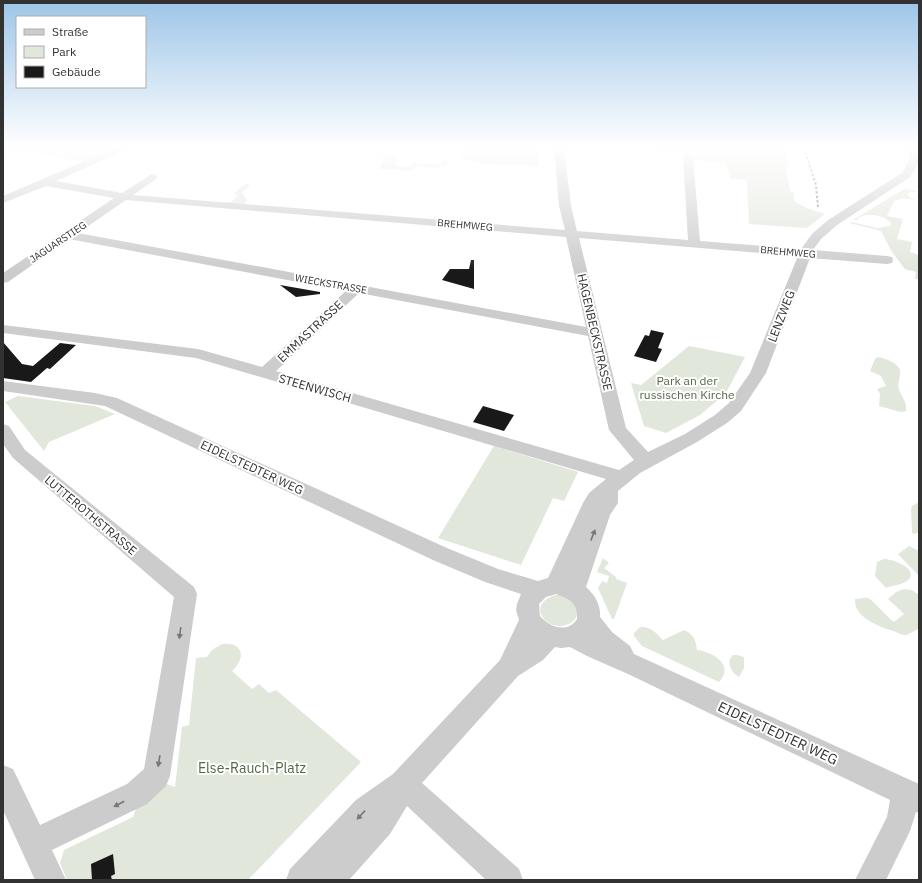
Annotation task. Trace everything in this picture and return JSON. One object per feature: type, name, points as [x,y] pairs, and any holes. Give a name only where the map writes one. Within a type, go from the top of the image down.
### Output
[{"type":"street","points":[[4,199],[27,189]]},
{"type":"street","name":"BREHMWEG","points":[[80,189],[124,198],[887,260]]},
{"type":"street","name":"JAGUARSTIEG","points":[[3,278],[136,189]]},
{"type":"street","name":"HAGENBECKSTRASSE","points":[[563,189],[571,234],[618,430],[645,461]]},
{"type":"street","points":[[690,189],[694,244]]},
{"type":"street","name":"LENZWEG","points":[[645,461],[691,438],[721,419],[735,407],[758,373],[809,245],[828,224],[884,189]]},
{"type":"street","name":"WIECKSTRASSE","points":[[67,236],[595,333]]},
{"type":"street","name":"EMMASTRASSE","points":[[265,373],[356,289]]},
{"type":"street","name":"STEENWISCH","points":[[3,329],[198,354],[265,373],[615,483]]},
{"type":"street","name":"EIDELSTEDTER WEG","points":[[3,386],[95,398],[111,402],[405,538],[546,597],[535,627],[571,631],[595,649],[637,666],[913,796]]},
{"type":"street","name":"LUTTEROTHSTRASSE","points":[[3,430],[8,449],[19,454],[186,594],[156,776],[137,794],[34,844]]},
{"type":"street","points":[[301,880],[366,810],[403,784],[509,668],[546,597],[579,572],[615,483],[645,461]]},
{"type":"street","points":[[509,668],[571,631],[590,614],[586,601],[546,597]]},
{"type":"street","points":[[3,779],[51,880]]},
{"type":"street","points":[[329,880],[380,824],[403,784]]},
{"type":"street","points":[[403,784],[508,880]]},
{"type":"street","points":[[870,880],[913,796]]},
{"type":"green space","points":[[239,189],[246,189],[242,192],[247,201],[244,204],[224,203],[231,202],[238,195],[234,194]]},
{"type":"green space","points":[[747,189],[790,189],[794,193],[794,201],[807,208],[825,214],[807,228],[749,224]]},
{"type":"green space","points":[[904,189],[919,191],[908,193],[908,196],[915,200],[903,198],[894,201],[887,216],[903,219],[897,239],[912,242],[910,252],[919,255],[919,279],[915,279],[916,272],[905,269],[892,252],[881,231],[849,223],[852,222],[877,228],[890,226],[891,223],[888,220],[880,216],[866,215],[858,218],[858,220],[853,220]]},
{"type":"green space","name":"Park an der russischen Kirche","points":[[689,346],[745,357],[726,393],[700,415],[666,433],[644,426],[631,383],[641,385]]},
{"type":"green space","points":[[878,357],[884,358],[899,367],[899,390],[905,402],[906,411],[901,412],[879,406],[880,394],[877,389],[886,386],[881,376],[870,371],[875,359]]},
{"type":"green space","points":[[18,396],[95,406],[115,414],[49,442],[44,451],[5,402]]},
{"type":"green space","points":[[494,446],[578,472],[564,501],[553,498],[521,565],[438,538]]},
{"type":"green space","points":[[919,502],[919,532],[915,534],[912,533],[911,509],[912,506]]},
{"type":"green space","points":[[909,546],[919,551],[919,576],[898,554]]},
{"type":"green space","points":[[603,558],[609,563],[604,568],[616,577],[616,579],[627,583],[614,619],[612,619],[598,588],[602,581],[607,583],[609,576],[597,572]]},
{"type":"green space","points":[[884,559],[898,562],[907,568],[911,575],[909,579],[904,583],[886,588],[875,576],[877,562]]},
{"type":"green space","points":[[904,589],[912,590],[919,595],[919,629],[908,634],[901,634],[876,625],[863,617],[856,606],[855,599],[868,598],[894,622],[904,614],[888,599],[896,592]]},
{"type":"green space","points":[[555,595],[563,595],[567,597],[573,602],[577,609],[577,616],[575,619],[564,626],[556,626],[549,623],[541,612],[541,606],[545,600]]},
{"type":"green space","points":[[640,627],[650,629],[663,640],[684,630],[694,637],[697,650],[709,653],[720,660],[725,670],[723,676],[719,682],[642,646],[634,636],[634,633]]},
{"type":"green space","name":"Else-Rauch-Platz","points":[[222,644],[235,645],[239,648],[241,656],[232,671],[252,689],[259,684],[269,693],[276,690],[361,762],[248,880],[67,880],[60,863],[64,850],[133,817],[139,800],[161,782],[175,787],[182,727],[189,725],[196,658],[207,657],[212,650]]},
{"type":"green space","points":[[733,655],[744,657],[744,668],[739,677],[730,667],[730,661]]},
{"type":"building","points":[[471,260],[474,260],[474,289],[442,280],[450,269],[469,269]]},
{"type":"building","points":[[280,285],[320,292],[320,294],[296,297]]},
{"type":"building","points":[[651,330],[664,333],[658,348],[662,349],[656,362],[634,356],[645,335],[649,336]]},
{"type":"building","points":[[3,342],[22,364],[33,366],[60,343],[76,345],[50,369],[47,368],[31,382],[3,378]]},
{"type":"building","points":[[483,406],[514,415],[504,431],[473,422]]},
{"type":"building","points":[[113,854],[115,874],[111,876],[112,880],[92,880],[91,864]]},
{"type":"railway","points":[[816,189],[818,208]]}]
